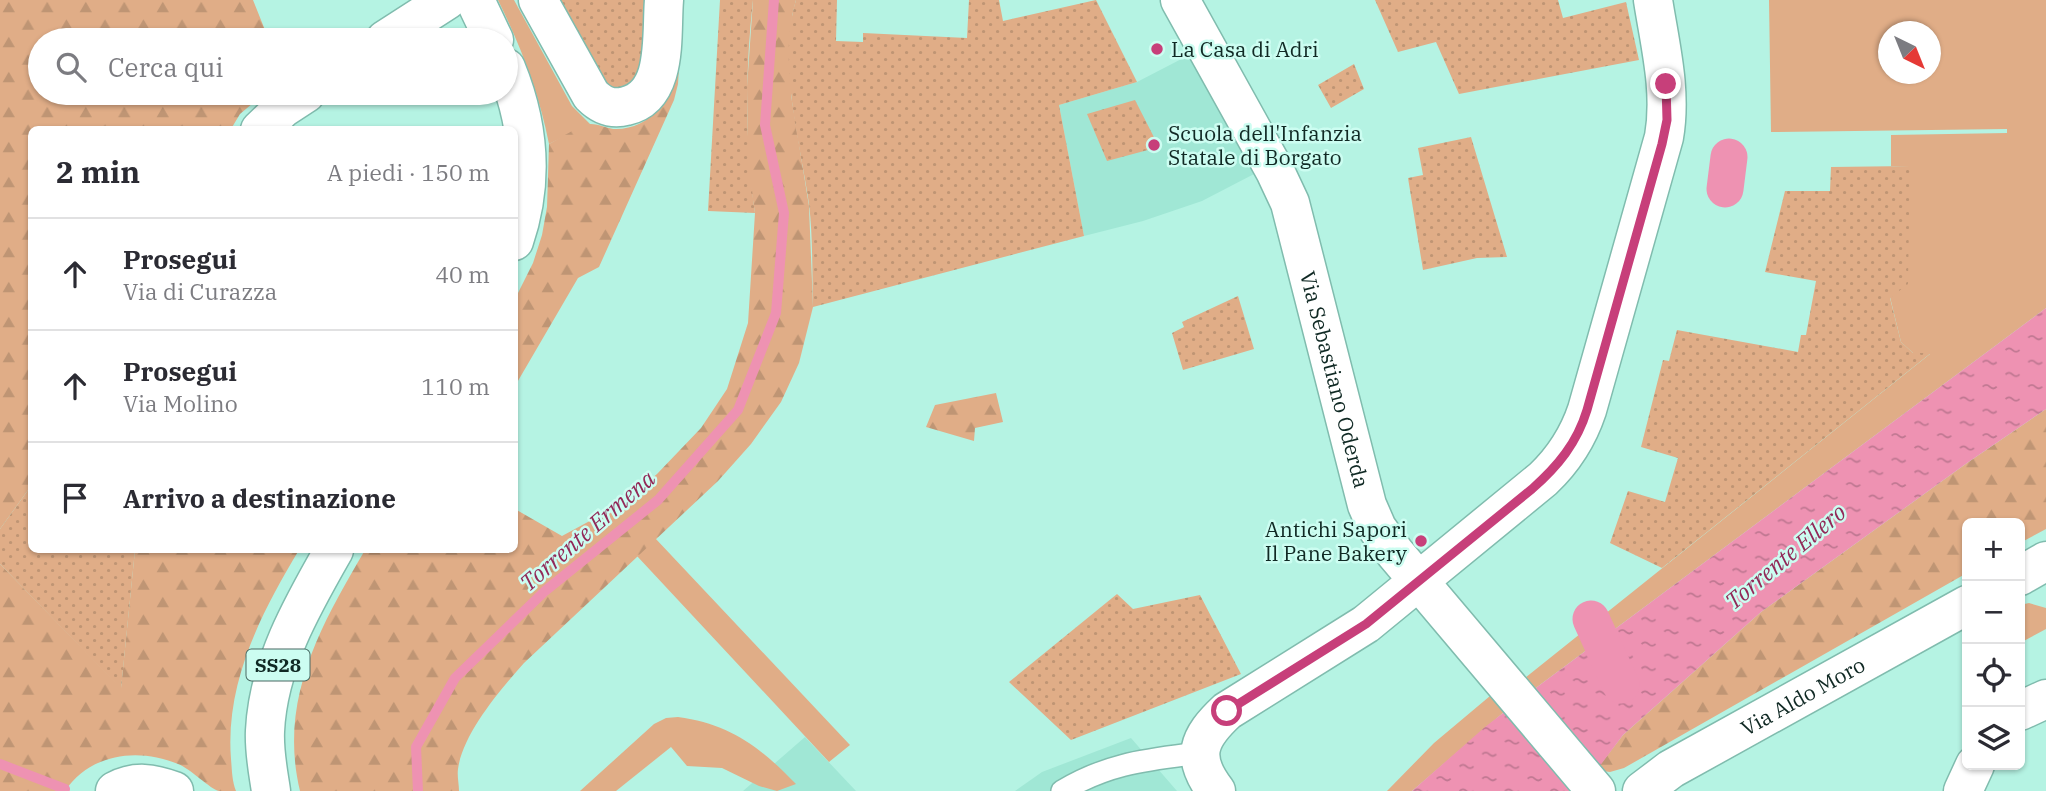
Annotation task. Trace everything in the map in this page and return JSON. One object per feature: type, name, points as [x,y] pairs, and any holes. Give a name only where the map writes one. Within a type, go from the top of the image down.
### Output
[{"type":"main road","points":[[404,28],[447,0]]},
{"type":"main road","points":[[475,0],[488,28]]},
{"type":"main road","points":[[538,0],[591,95],[598,103],[610,107],[634,104],[654,87],[659,68],[664,0]]},
{"type":"main road","name":"Via Sebastiano Oderda","points":[[1180,0],[1284,188],[1298,232],[1367,505],[1383,536],[1596,791]]},
{"type":"main road","points":[[1216,791],[1203,772],[1199,753],[1207,731],[1227,711],[1346,638],[1418,581],[1556,467],[1582,426],[1667,120],[1666,84],[1653,0]]},
{"type":"main road","points":[[518,104],[528,152],[522,219],[518,230]]},
{"type":"main road","points":[[264,126],[288,105]]},
{"type":"main road","name":"SS28","points":[[271,791],[265,755],[265,731],[272,684],[296,620],[332,553]]},
{"type":"main road","name":"Via Aldo Moro","points":[[1642,791],[1671,769],[1962,608]]},
{"type":"main road","points":[[2025,709],[2046,699]]},
{"type":"main road","points":[[1963,791],[1973,770]]},
{"type":"main road","points":[[116,791],[128,784],[150,783],[174,791]]},
{"type":"lane","points":[[1062,791],[1101,770],[1199,753]]},
{"type":"shaded area","name":"Scuola dell'Infanzia Statale di Borgato","points":[[1193,53],[1256,173],[1202,201],[1143,221],[1084,236],[1059,105],[1137,82]]},
{"type":"shaded area","points":[[805,737],[856,791],[743,791]]},
{"type":"shaded area","points":[[1131,738],[1177,791],[1015,791],[1042,772]]},
{"type":"green space","points":[[0,0],[253,0],[264,28],[28,28],[28,105],[251,105],[240,114],[233,126],[28,126],[28,490],[0,529]]},
{"type":"green space","points":[[498,0],[514,0],[572,106],[590,124],[549,144],[540,107],[518,45],[518,28],[511,28]]},
{"type":"green space","points":[[558,0],[646,0],[643,62],[637,80],[618,89],[605,82]]},
{"type":"green space","points":[[720,0],[753,0],[747,107],[755,213],[708,211]]},
{"type":"green space","points":[[753,0],[796,0],[792,16],[791,95],[809,206],[813,307],[799,363],[781,402],[751,444],[718,481],[524,663],[505,685],[484,712],[467,741],[458,769],[459,791],[300,791],[295,758],[299,695],[319,635],[363,553],[518,553],[518,511],[562,536],[621,504],[657,474],[701,428],[727,389],[748,323],[755,213],[748,168],[747,87]]},
{"type":"green space","points":[[796,0],[837,0],[836,41],[863,42],[863,33],[967,38],[969,0],[999,0],[1003,21],[1096,0],[1137,82],[1059,105],[1084,236],[813,307],[809,204],[789,75],[791,24]]},
{"type":"green space","points":[[1375,0],[1558,0],[1563,18],[1626,2],[1639,60],[1459,94],[1436,42],[1398,52]]},
{"type":"green space","points":[[1769,0],[2046,0],[2046,308],[1529,693],[1520,682],[1930,354],[1913,353],[1901,342],[1890,297],[1909,166],[1891,166],[1891,135],[2007,133],[2007,129],[1771,132]]},
{"type":"green space","points":[[1354,64],[1364,89],[1331,108],[1318,85]]},
{"type":"green space","points":[[679,68],[674,100],[599,267],[578,278],[518,381],[518,293],[533,263],[542,235],[547,207],[549,144],[589,124],[616,129],[639,124],[658,110]]},
{"type":"green space","points":[[1135,100],[1159,147],[1107,161],[1087,114]]},
{"type":"green space","points":[[1471,137],[1507,257],[1477,258],[1423,270],[1408,178],[1423,175],[1418,148]]},
{"type":"green space","points":[[1910,166],[1908,284],[1890,298],[1901,342],[1913,353],[1931,353],[1662,568],[1610,543],[1628,491],[1665,502],[1678,458],[1641,447],[1663,360],[1669,361],[1677,330],[1798,352],[1801,335],[1806,335],[1816,281],[1765,272],[1785,191],[1830,191],[1831,167]]},
{"type":"green space","points":[[1238,296],[1254,349],[1183,370],[1172,333],[1184,327],[1182,322]]},
{"type":"green space","points":[[996,393],[1003,422],[975,428],[974,441],[926,427],[935,405]]},
{"type":"green space","points":[[2046,409],[2046,529],[2025,540],[2025,518],[1962,518],[1962,576],[1624,768],[1610,772],[1596,770],[1623,735],[1761,612]]},
{"type":"green space","points":[[28,490],[28,553],[135,553],[121,689],[0,564],[0,529]]},
{"type":"green space","points":[[655,538],[850,745],[829,762],[637,556]]},
{"type":"green space","points":[[135,553],[297,553],[259,624],[240,676],[231,731],[232,771],[236,791],[219,791],[178,764],[131,755],[116,757],[87,769],[65,791],[0,791],[0,564],[121,688]]},
{"type":"green space","points":[[1117,594],[1133,609],[1200,595],[1241,674],[1071,740],[1009,682]]},
{"type":"green space","points":[[2025,604],[2046,608],[2046,629],[2025,640]]},
{"type":"green space","points":[[1490,696],[1504,712],[1412,791],[1387,791],[1434,743]]},
{"type":"green space","points":[[678,717],[713,725],[743,739],[770,759],[796,784],[777,791],[759,786],[722,768],[687,766],[671,747],[616,791],[580,791],[654,724],[666,718]]},
{"type":"water","name":"Torrente Ellero","points":[[2046,308],[2046,409],[1761,612],[1623,735],[1581,791],[1412,791],[1485,727],[1529,693]]},
{"type":"waterway","name":"Torrente Ermena","points":[[418,791],[416,747],[455,678],[545,591],[658,500],[738,410],[776,313],[784,213],[765,125],[774,0]]},
{"type":"waterway","points":[[1725,189],[1729,157]]},
{"type":"waterway","points":[[1591,619],[1621,685]]},
{"type":"waterway","points":[[0,764],[65,789]]},
{"type":"place","name":"La Casa di Adri","points":[[1157,49]]},
{"type":"place","name":"Scuola dell'Infanzia Statale di Borgato","points":[[1154,145]]},
{"type":"place","name":"Antichi Sapori Il Pane Bakery","points":[[1421,541]]},
{"type":"route","points":[[1227,711],[1366,624],[1532,489],[1566,454],[1582,426],[1587,410],[1662,144],[1667,120],[1666,84]]}]
